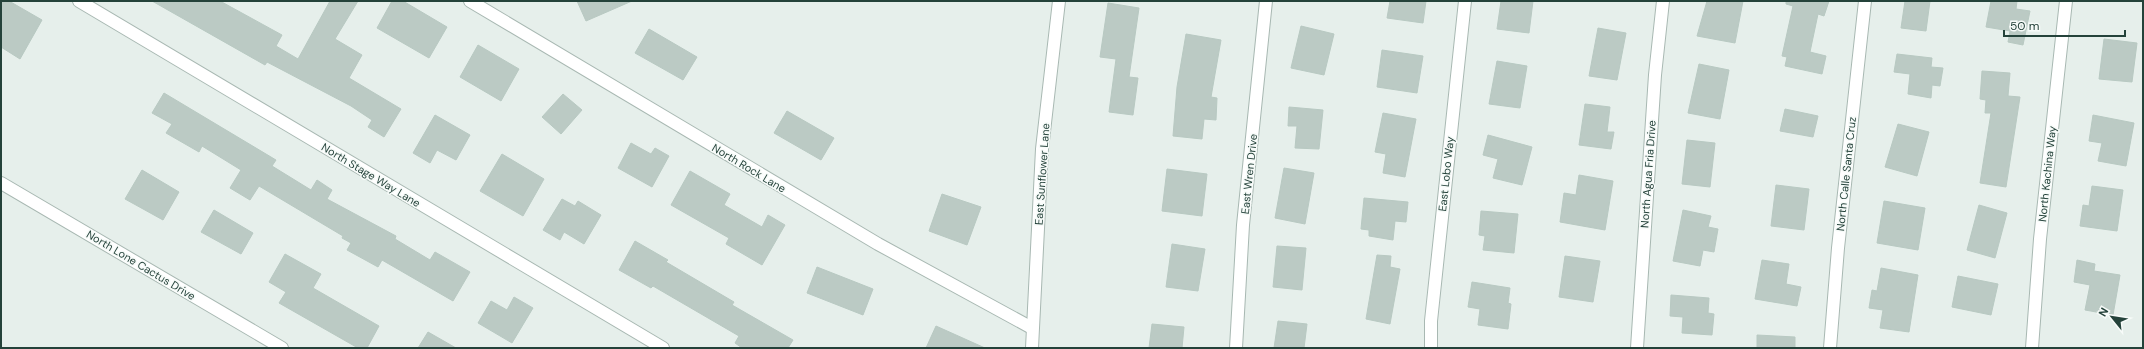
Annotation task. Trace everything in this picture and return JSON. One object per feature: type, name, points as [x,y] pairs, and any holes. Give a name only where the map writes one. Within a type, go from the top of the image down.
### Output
[{"type":"street","name":"North Stage Way Lane","points":[[79,1],[663,348]]},
{"type":"street","name":"North Rock Lane","points":[[470,1],[878,244],[1032,328]]},
{"type":"street","name":"East Sunflower Lane","points":[[1032,348],[1042,149],[1060,1]]},
{"type":"street","name":"East Wren Drive","points":[[1236,348],[1243,224],[1266,1]]},
{"type":"street","name":"East Lobo Way","points":[[1431,348],[1431,321],[1465,1]]},
{"type":"street","name":"North Agua Fria Drive","points":[[1637,348],[1655,75],[1663,1]]},
{"type":"street","name":"North Calle Santa Cruz","points":[[1830,348],[1838,248],[1865,1]]},
{"type":"street","name":"North Kachina Way","points":[[2032,348],[2040,239],[2066,1]]},
{"type":"street","name":"North Lone Cactus Drive","points":[[1,183],[282,348]]},
{"type":"building","points":[[1,1],[9,1],[42,20],[20,59],[1,47]]},
{"type":"building","points":[[152,1],[220,1],[282,35],[276,46],[298,59],[330,1],[358,1],[335,39],[362,55],[349,78],[401,109],[384,137],[368,127],[372,120],[351,106],[267,62],[265,65]]},
{"type":"building","points":[[392,1],[403,1],[447,27],[429,58],[377,28]]},
{"type":"building","points":[[577,1],[632,1],[586,21]]},
{"type":"building","points":[[1390,1],[1426,1],[1423,23],[1387,18]]},
{"type":"building","points":[[1501,1],[1533,1],[1529,33],[1497,29]]},
{"type":"building","points":[[1707,1],[1743,1],[1735,43],[1697,36]]},
{"type":"building","points":[[1786,1],[1829,1],[1824,16],[1818,14],[1810,52],[1826,56],[1822,74],[1785,66],[1787,57],[1782,56],[1793,6],[1786,4]]},
{"type":"building","points":[[1905,1],[1930,1],[1926,31],[1901,28]]},
{"type":"building","points":[[1991,1],[2017,1],[2016,9],[2030,11],[2023,45],[2008,42],[2010,31],[1986,27]]},
{"type":"building","points":[[1108,3],[1139,8],[1129,77],[1138,78],[1133,115],[1109,112],[1116,59],[1100,57]]},
{"type":"building","points":[[1301,26],[1334,34],[1324,75],[1291,68]]},
{"type":"building","points":[[1598,28],[1626,33],[1617,80],[1589,76]]},
{"type":"building","points":[[649,29],[697,57],[683,80],[635,53]]},
{"type":"building","points":[[1186,34],[1221,40],[1211,97],[1217,98],[1216,120],[1204,119],[1202,139],[1173,136],[1177,87]]},
{"type":"building","points":[[2104,39],[2137,43],[2132,82],[2099,79]]},
{"type":"building","points":[[478,45],[519,69],[501,101],[460,77]]},
{"type":"building","points":[[1382,50],[1423,56],[1417,93],[1377,87]]},
{"type":"building","points":[[1897,54],[1932,58],[1931,67],[1943,68],[1940,86],[1932,85],[1931,98],[1908,94],[1910,74],[1894,72]]},
{"type":"building","points":[[1497,61],[1527,66],[1520,108],[1489,104]]},
{"type":"building","points":[[1699,64],[1729,70],[1720,119],[1688,113]]},
{"type":"building","points":[[1982,71],[2010,73],[2008,96],[2020,97],[2006,187],[1980,183],[1991,113],[1985,113],[1986,100],[1980,99]]},
{"type":"building","points":[[164,93],[276,160],[272,166],[311,190],[317,180],[332,190],[327,199],[396,236],[395,239],[430,260],[435,252],[470,272],[453,301],[382,260],[378,267],[347,250],[351,243],[342,238],[343,236],[259,186],[250,200],[230,188],[241,170],[202,146],[199,152],[166,133],[172,124],[152,113]]},
{"type":"building","points":[[563,94],[582,110],[561,134],[542,117]]},
{"type":"building","points":[[1585,104],[1610,107],[1607,132],[1614,132],[1611,149],[1579,145]]},
{"type":"building","points":[[1289,107],[1323,110],[1319,149],[1295,148],[1297,126],[1288,126]]},
{"type":"building","points":[[1785,109],[1818,116],[1813,137],[1780,131]]},
{"type":"building","points":[[787,111],[834,138],[821,160],[774,133]]},
{"type":"building","points":[[1383,113],[1416,119],[1405,177],[1383,173],[1386,154],[1375,152]]},
{"type":"building","points":[[435,115],[470,135],[456,160],[437,150],[430,163],[413,153]]},
{"type":"building","points":[[2093,115],[2134,123],[2126,166],[2098,161],[2102,143],[2089,141]]},
{"type":"building","points":[[1898,124],[1929,132],[1917,176],[1885,167]]},
{"type":"building","points":[[1488,135],[1532,147],[1522,185],[1493,178],[1498,159],[1483,155]]},
{"type":"building","points":[[1687,140],[1715,143],[1710,187],[1682,184]]},
{"type":"building","points":[[631,143],[651,154],[655,148],[669,156],[652,187],[618,168]]},
{"type":"building","points":[[502,154],[544,179],[523,216],[480,191]]},
{"type":"building","points":[[1284,168],[1314,173],[1305,224],[1275,218]]},
{"type":"building","points":[[1167,169],[1207,174],[1202,216],[1162,211]]},
{"type":"building","points":[[142,170],[179,192],[163,220],[125,199]]},
{"type":"building","points":[[690,171],[730,194],[724,205],[762,227],[768,215],[785,225],[762,265],[726,244],[729,238],[671,205]]},
{"type":"building","points":[[1579,175],[1613,181],[1605,230],[1560,222],[1564,193],[1576,195]]},
{"type":"building","points":[[1776,185],[1809,189],[1804,230],[1771,226]]},
{"type":"building","points":[[2092,186],[2123,190],[2117,231],[2080,226],[2083,205],[2089,206]]},
{"type":"building","points":[[942,194],[981,207],[967,245],[929,231]]},
{"type":"building","points":[[1364,198],[1408,202],[1406,222],[1395,221],[1393,240],[1369,236],[1369,230],[1361,229]]},
{"type":"building","points":[[562,199],[575,206],[578,201],[601,215],[584,244],[564,232],[560,240],[543,230]]},
{"type":"building","points":[[1884,201],[1925,208],[1918,250],[1877,243]]},
{"type":"building","points":[[1979,205],[2007,213],[1995,258],[1967,250]]},
{"type":"building","points":[[214,210],[253,233],[241,254],[201,232]]},
{"type":"building","points":[[1683,210],[1711,216],[1708,227],[1718,229],[1714,252],[1703,250],[1700,266],[1673,261]]},
{"type":"building","points":[[1481,211],[1518,214],[1514,253],[1483,250],[1485,236],[1479,235]]},
{"type":"building","points":[[635,241],[668,260],[666,262],[734,302],[732,305],[793,340],[788,348],[742,348],[735,343],[739,336],[653,286],[651,288],[619,270]]},
{"type":"building","points":[[1172,244],[1205,249],[1198,291],[1166,287]]},
{"type":"building","points":[[1277,246],[1306,248],[1302,290],[1273,287]]},
{"type":"building","points":[[285,254],[321,274],[313,288],[379,326],[367,348],[358,348],[279,303],[286,292],[269,282]]},
{"type":"building","points":[[1377,255],[1391,256],[1390,267],[1400,269],[1390,324],[1366,319]]},
{"type":"building","points":[[1565,256],[1600,261],[1593,302],[1559,297]]},
{"type":"building","points":[[1762,260],[1789,264],[1786,284],[1801,287],[1797,306],[1755,299]]},
{"type":"building","points":[[2077,260],[2095,264],[2094,271],[2120,275],[2113,315],[2085,310],[2090,285],[2074,282]]},
{"type":"building","points":[[817,267],[873,289],[863,315],[807,293]]},
{"type":"building","points":[[1881,268],[1918,275],[1909,332],[1880,328],[1883,310],[1869,308],[1872,290],[1877,291]]},
{"type":"building","points":[[1958,276],[1998,284],[1991,315],[1952,307]]},
{"type":"building","points":[[1472,282],[1510,288],[1508,303],[1511,304],[1508,329],[1478,325],[1480,309],[1468,307]]},
{"type":"building","points":[[1671,295],[1709,298],[1708,313],[1714,314],[1712,335],[1682,333],[1683,317],[1670,316]]},
{"type":"building","points":[[514,297],[533,308],[512,343],[478,323],[491,301],[507,310]]},
{"type":"building","points":[[1278,321],[1307,324],[1304,348],[1274,348]]},
{"type":"building","points":[[1152,324],[1184,327],[1182,348],[1149,348]]},
{"type":"building","points":[[936,326],[985,348],[926,348]]},
{"type":"building","points":[[428,332],[456,348],[418,348]]},
{"type":"building","points":[[1757,335],[1795,337],[1795,348],[1757,348]]}]
